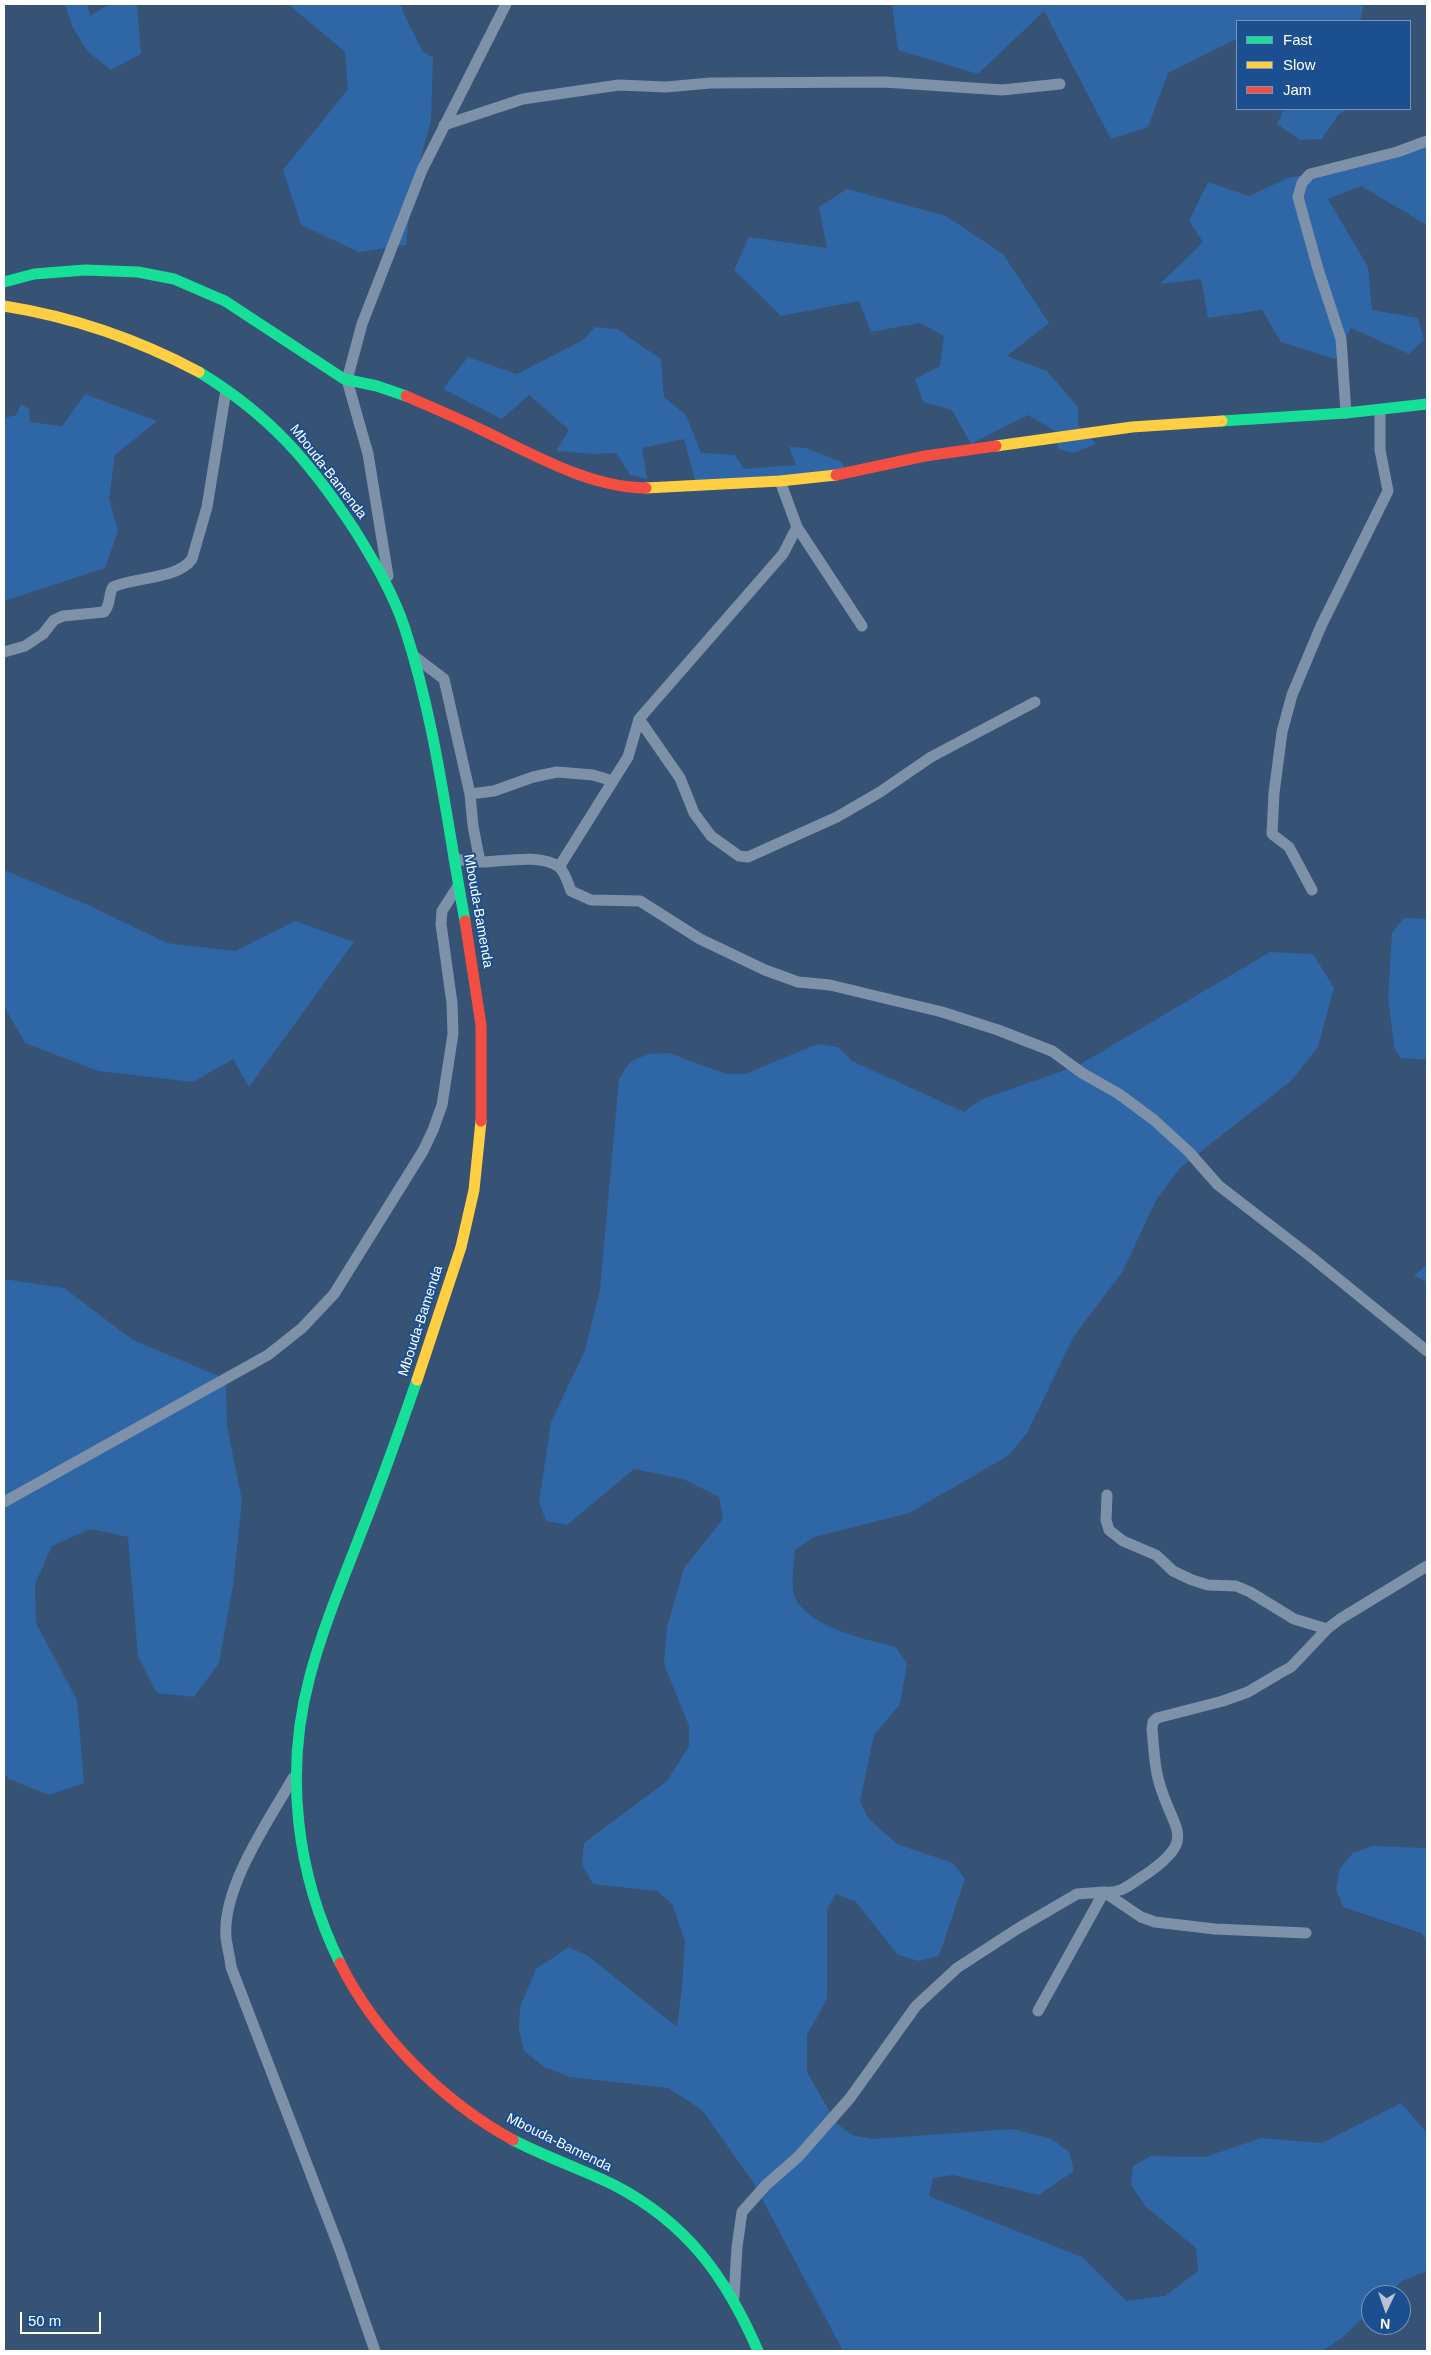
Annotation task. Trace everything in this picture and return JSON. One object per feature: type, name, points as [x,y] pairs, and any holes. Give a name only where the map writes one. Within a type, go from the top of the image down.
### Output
[{"type":"main road","points":[[4,282],[34,275],[108,268],[171,279],[207,292],[347,380],[376,385],[484,431],[548,463],[601,483],[644,488],[780,481],[838,475],[933,454],[1132,427],[1346,414],[1427,404]]},
{"type":"main road","name":"Mbouda-Bamenda","points":[[4,306],[63,317],[147,347],[189,366],[259,414],[291,445],[340,506],[391,593],[413,655],[433,735],[470,946],[482,1043],[483,1110],[477,1170],[464,1241],[386,1468],[326,1622],[308,1683],[298,1727],[295,1774],[303,1849],[314,1898],[329,1940],[356,1989],[394,2044],[437,2086],[478,2118],[517,2142],[620,2188],[664,2218],[698,2248],[717,2270],[734,2298],[758,2351]]},
{"type":"street","points":[[391,593],[368,454],[347,380],[362,324],[422,170],[506,4]]},
{"type":"street","points":[[444,125],[523,99],[619,85],[666,87],[710,83],[884,82],[1002,90],[1060,84]]},
{"type":"street","points":[[1346,414],[1341,339],[1318,269],[1298,197],[1302,182],[1310,174],[1397,152],[1427,141]]},
{"type":"street","points":[[4,652],[25,646],[44,634],[54,620],[63,616],[104,612],[113,587],[175,571],[188,565],[208,507],[226,390]]},
{"type":"street","points":[[1312,890],[1289,847],[1272,834],[1274,793],[1282,732],[1292,695],[1321,626],[1388,491],[1380,450],[1380,410]]},
{"type":"street","points":[[780,481],[797,527],[862,626]]},
{"type":"street","points":[[559,867],[628,757],[640,719],[783,554],[797,527]]},
{"type":"street","points":[[413,655],[444,679],[470,794],[472,826],[480,862]]},
{"type":"street","points":[[640,719],[680,778],[694,813],[712,836],[739,856],[748,857],[837,817],[880,792],[931,756],[1035,702]]},
{"type":"street","points":[[470,794],[494,791],[533,777],[557,772],[593,775],[613,781]]},
{"type":"street","points":[[454,859],[480,862],[530,859],[559,867],[571,891],[596,901],[640,901],[700,939],[765,970],[798,982],[830,985],[942,1012],[1052,1051],[1082,1073],[1119,1094],[1154,1120],[1189,1152],[1218,1185],[1310,1256],[1427,1351]]},
{"type":"street","points":[[4,1502],[268,1355],[302,1328],[334,1294],[423,1151],[442,1105],[453,1034],[452,1003],[441,924],[442,911],[458,886]]},
{"type":"street","points":[[1107,1495],[1106,1520],[1109,1530],[1123,1541],[1156,1555],[1173,1570],[1192,1580],[1208,1585],[1236,1586],[1250,1592],[1294,1619],[1327,1629]]},
{"type":"street","points":[[734,2298],[736,2246],[742,2212],[766,2185],[798,2157],[850,2098],[916,2006],[957,1968],[1017,1929],[1077,1894],[1116,1893],[1165,1862],[1174,1851],[1177,1841],[1174,1818],[1164,1800],[1158,1780],[1152,1729],[1153,1722],[1157,1718],[1223,1701],[1248,1692],[1291,1667],[1327,1629],[1427,1566]]},
{"type":"street","points":[[295,1774],[244,1863],[229,1907],[226,1935],[231,1967],[340,2250],[375,2351]]},
{"type":"street","points":[[1104,1892],[1141,1917],[1155,1922],[1234,1930],[1306,1933]]},
{"type":"street","points":[[1038,2011],[1104,1892]]},
{"type":"shaded area","points":[[65,4],[87,4],[90,16],[109,4],[137,4],[141,54],[111,70],[87,51],[72,26]]},
{"type":"shaded area","points":[[288,4],[401,4],[403,12],[423,52],[433,57],[431,120],[411,196],[406,245],[359,252],[301,225],[283,170],[348,89],[345,52]]},
{"type":"shaded area","points":[[892,4],[1364,4],[1360,20],[1236,20],[1236,39],[1168,73],[1148,127],[1111,139],[1044,11],[978,74],[898,50]]},
{"type":"shaded area","points":[[1284,110],[1346,110],[1338,115],[1322,139],[1300,140],[1277,124]]},
{"type":"shaded area","points":[[1427,147],[1427,225],[1361,186],[1328,199],[1368,267],[1372,310],[1418,318],[1424,340],[1409,354],[1351,328],[1335,359],[1281,342],[1262,310],[1208,318],[1201,279],[1160,284],[1203,242],[1189,221],[1208,182],[1249,196],[1288,178],[1393,158]]},
{"type":"shaded area","points":[[847,189],[946,216],[1003,254],[1049,323],[1007,356],[1047,371],[1078,407],[1078,425],[1096,444],[1073,453],[1058,449],[1055,431],[1028,415],[971,444],[952,410],[923,402],[915,379],[940,366],[944,336],[920,323],[871,332],[859,301],[781,316],[734,270],[749,237],[827,248],[819,207]]},
{"type":"shaded area","points":[[595,327],[617,329],[661,359],[664,397],[686,415],[701,453],[735,455],[744,469],[796,465],[789,447],[806,448],[842,462],[848,475],[696,484],[684,439],[642,448],[647,479],[630,475],[616,453],[592,454],[556,451],[569,430],[529,395],[502,419],[443,389],[468,357],[517,374],[583,340]]},
{"type":"shaded area","points":[[85,394],[157,421],[115,455],[109,498],[118,531],[105,568],[4,601],[4,418],[16,415],[21,404],[29,409],[30,422],[62,426]]},
{"type":"shaded area","points":[[4,870],[88,905],[167,943],[235,951],[295,921],[354,942],[249,1087],[233,1059],[193,1082],[98,1071],[25,1043],[4,1006]]},
{"type":"shaded area","points":[[1404,918],[1427,919],[1427,1060],[1401,1058],[1395,1050],[1388,999],[1392,933]]},
{"type":"shaded area","points":[[1270,952],[1313,954],[1334,988],[1318,1047],[1291,1081],[1180,1168],[1156,1200],[1123,1271],[1074,1336],[1027,1433],[1008,1456],[909,1513],[814,1537],[795,1550],[793,1589],[797,1602],[806,1612],[835,1629],[896,1647],[907,1664],[900,1704],[874,1735],[860,1801],[868,1818],[897,1844],[953,1863],[965,1879],[939,1956],[919,1961],[898,1955],[856,1902],[836,1894],[827,1910],[827,1999],[807,2035],[807,2072],[836,2123],[852,2135],[872,2139],[1012,2129],[1052,2139],[1069,2152],[1074,2171],[1039,2195],[953,2175],[933,2178],[929,2196],[1082,2257],[1126,2301],[1165,2296],[1198,2271],[1196,2248],[1145,2206],[1131,2185],[1133,2166],[1151,2156],[1205,2157],[1261,2138],[1322,2143],[1401,2103],[1427,2133],[1427,2271],[1402,2281],[1398,2285],[1361,2285],[1361,2320],[1342,2338],[1322,2351],[843,2351],[753,2182],[702,2110],[668,2088],[570,2077],[544,2067],[524,2051],[519,2030],[520,2007],[536,1969],[569,1947],[588,1956],[677,2027],[682,1988],[685,1941],[672,1904],[657,1891],[593,1884],[582,1865],[584,1843],[667,1781],[689,1746],[689,1726],[664,1664],[667,1627],[684,1568],[723,1519],[719,1497],[683,1479],[634,1469],[567,1525],[546,1521],[539,1502],[551,1422],[585,1350],[600,1289],[619,1079],[630,1062],[648,1054],[669,1053],[726,1074],[745,1074],[817,1044],[838,1047],[852,1061],[964,1112],[980,1100],[1079,1065]]},
{"type":"shaded area","points":[[1427,1264],[1427,1282],[1414,1276]]},
{"type":"shaded area","points":[[4,1279],[64,1288],[133,1340],[226,1379],[227,1426],[242,1501],[233,1585],[219,1663],[194,1697],[157,1693],[138,1657],[128,1537],[90,1529],[52,1546],[35,1584],[36,1623],[77,1700],[84,1783],[49,1795],[9,1779],[4,1773]]},
{"type":"shaded area","points":[[1372,1846],[1427,1848],[1427,1942],[1421,1933],[1343,1907],[1336,1889],[1340,1868],[1353,1853]]},
{"type":"traffic: fast","points":[[4,282],[34,274],[85,270],[138,272],[174,279],[225,301],[344,379],[377,386],[406,396]]},
{"type":"traffic: fast","points":[[199,372],[247,405],[268,423],[305,462],[356,532],[390,592],[401,616],[425,701],[440,774],[465,921]]},
{"type":"traffic: fast","points":[[1222,421],[1346,413],[1427,404]]},
{"type":"traffic: fast","points":[[340,1963],[325,1929],[313,1894],[304,1858],[296,1786],[302,1712],[310,1676],[327,1622],[383,1476],[417,1380]]},
{"type":"traffic: fast","points":[[513,2140],[614,2185],[640,2200],[663,2217],[701,2254],[718,2276],[746,2324],[758,2351]]},
{"type":"traffic: slow","points":[[4,306],[55,316],[104,331],[152,349],[199,372]]},
{"type":"traffic: slow","points":[[996,446],[1132,427],[1222,421]]},
{"type":"traffic: slow","points":[[646,488],[780,481],[836,475]]},
{"type":"traffic: slow","points":[[417,1380],[461,1247],[474,1190],[481,1121]]},
{"type":"traffic: jam","points":[[406,396],[563,469],[604,482],[646,488]]},
{"type":"traffic: jam","points":[[836,475],[925,456],[996,446]]},
{"type":"traffic: jam","points":[[465,921],[481,1025],[481,1121]]},
{"type":"traffic: jam","points":[[340,1963],[372,2016],[413,2064],[461,2106],[513,2140]]}]
